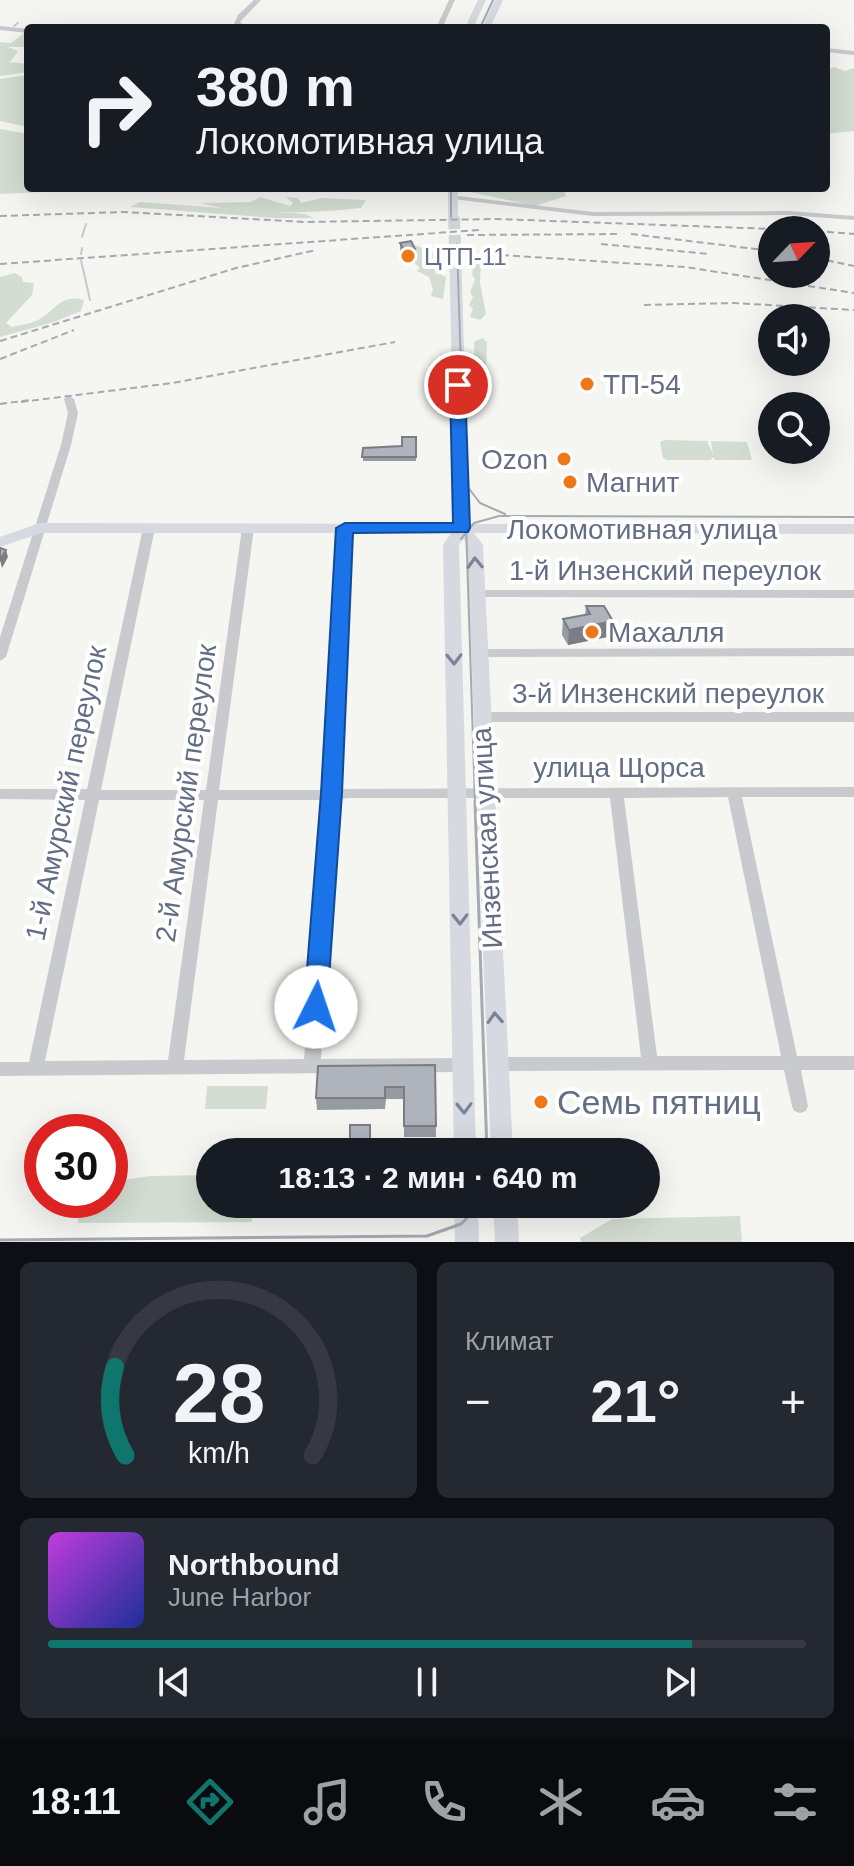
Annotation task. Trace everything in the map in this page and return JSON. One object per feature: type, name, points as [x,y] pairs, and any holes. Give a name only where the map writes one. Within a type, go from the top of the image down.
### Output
[{"type":"main road","points":[[471,24],[482,0]]},
{"type":"main road","points":[[488,24],[499,0]]},
{"type":"main road","points":[[453,192],[454,217]]},
{"type":"main road","name":"Инзенская улица","points":[[455,244],[462,528],[451,545],[465,1138]]},
{"type":"main road","name":"Локомотивная улица","points":[[0,542],[40,528],[854,529]]},
{"type":"main road","name":"Инзенская улица","points":[[462,528],[475,545],[501,1138]]},
{"type":"main road","points":[[466,1218],[467,1242]]},
{"type":"main road","points":[[506,1218],[507,1242]]},
{"type":"street","points":[[238,24],[242,12],[251,9],[258,0]]},
{"type":"street","points":[[441,24],[452,0]]},
{"type":"street","points":[[0,28],[24,31]]},
{"type":"street","points":[[830,50],[854,53]]},
{"type":"street","points":[[459,192],[584,214],[791,213],[854,218]]},
{"type":"street","points":[[0,657],[66,445],[73,413],[69,399]]},
{"type":"street","name":"1-й Амурский переулок","points":[[35,1069],[149,528]]},
{"type":"street","name":"2-й Амурский переулок","points":[[175,1066],[248,528]]},
{"type":"street","points":[[312,1066],[332,793],[345,528]]},
{"type":"street","name":"1-й Инзенский переулок","points":[[476,594],[854,594]]},
{"type":"street","points":[[479,653],[854,652]]},
{"type":"street","name":"3-й Инзенский переулок","points":[[481,717],[854,717]]},
{"type":"street","points":[[616,792],[650,1064]]},
{"type":"street","points":[[734,793],[800,1106]]},
{"type":"street","name":"улица Щорса","points":[[0,794],[854,793]]},
{"type":"street","points":[[497,1064],[854,1063]]},
{"type":"street","points":[[0,1069],[463,1065]]},
{"type":"shaded area","points":[[24,33],[24,47],[8,47],[18,51],[10,62],[24,64],[24,73],[0,76],[0,42],[11,43]]},
{"type":"shaded area","points":[[834,67],[845,71],[854,68],[854,131],[830,134],[830,69]]},
{"type":"shaded area","points":[[24,76],[24,126],[0,121],[0,79]]},
{"type":"shaded area","points":[[0,129],[24,133],[24,192],[42,192],[0,194]]},
{"type":"shaded area","points":[[470,192],[565,192],[566,196],[535,206]]},
{"type":"shaded area","points":[[260,197],[290,206],[293,203],[286,197],[298,198],[301,203],[322,198],[366,200],[361,208],[302,212],[259,212],[201,203],[251,202]]},
{"type":"shaded area","points":[[140,202],[304,214],[314,218],[130,207]]},
{"type":"shaded area","points":[[415,245],[440,255],[440,258],[427,259],[436,272],[446,277],[443,299],[431,296],[433,289],[429,277],[417,271],[420,268],[412,261],[416,259],[412,251]]},
{"type":"shaded area","points":[[475,257],[481,259],[480,283],[486,314],[480,320],[470,317],[473,309],[469,305],[473,297],[470,292],[475,279],[472,275]]},
{"type":"shaded area","points":[[15,273],[22,277],[23,282],[34,283],[32,295],[6,323],[12,327],[38,320],[70,299],[84,300],[81,311],[0,337],[0,277]]},
{"type":"shaded area","points":[[482,338],[487,342],[485,403],[481,407],[475,404],[474,342]]},
{"type":"shaded area","points":[[707,441],[713,454],[711,441],[747,442],[752,460],[715,460],[714,457],[710,460],[667,460],[663,458],[660,442]]},
{"type":"shaded area","points":[[207,1086],[268,1086],[266,1109],[205,1109]]},
{"type":"shaded area","points":[[196,1175],[196,1218],[252,1218],[252,1222],[78,1223],[78,1218],[128,1218],[128,1179]]},
{"type":"shaded area","points":[[740,1216],[742,1242],[581,1242],[580,1238],[612,1219]]},
{"type":"building","points":[[411,241],[415,249],[404,250],[400,243]]},
{"type":"building","points":[[402,437],[416,437],[416,457],[362,457],[363,448],[402,446]]},
{"type":"building","points":[[586,606],[604,606],[613,621],[569,630],[563,619],[590,614]]},
{"type":"building","points":[[435,1065],[436,1126],[404,1126],[404,1087],[385,1087],[385,1098],[316,1098],[318,1066]]},
{"type":"building","points":[[350,1125],[370,1125],[370,1138],[350,1138]]},
{"type":"waterway","points":[[14,26],[18,23]]},
{"type":"waterway","points":[[82,237],[86,224]]},
{"type":"waterway","points":[[81,254],[82,248]]},
{"type":"waterway","points":[[81,260],[90,300]]},
{"type":"tunnel","points":[[454,217],[455,244]]},
{"type":"tram line","points":[[482,24],[493,0]]},
{"type":"tram line","points":[[451,192],[451,217]]},
{"type":"tram line","points":[[457,244],[465,483]]},
{"type":"tram line","points":[[465,483],[480,503],[505,514]]},
{"type":"tram line","points":[[465,483],[466,532]]},
{"type":"tram line","points":[[466,532],[474,523],[499,516],[854,517]]},
{"type":"tram line","points":[[461,539],[466,532]]},
{"type":"tram line","points":[[466,532],[475,803]]},
{"type":"tram line","points":[[475,801],[487,1138]]},
{"type":"tram line","points":[[0,1240],[427,1236],[461,1224],[467,1218]]},
{"type":"railway","points":[[0,216],[124,212],[305,222],[497,219],[758,228]]},
{"type":"railway","points":[[0,264],[479,230]]},
{"type":"railway","points":[[830,232],[854,234]]},
{"type":"railway","points":[[467,235],[619,234]]},
{"type":"railway","points":[[631,234],[758,249]]},
{"type":"railway","points":[[601,244],[709,254]]},
{"type":"railway","points":[[0,341],[236,268],[316,250]]},
{"type":"railway","points":[[502,255],[685,267],[854,293]]},
{"type":"railway","points":[[830,261],[854,266]]},
{"type":"railway","points":[[644,305],[734,303],[854,310]]},
{"type":"railway","points":[[0,359],[74,330]]},
{"type":"railway","points":[[21,402],[172,383],[395,342]]},
{"type":"railway","points":[[0,404],[30,400]]},
{"type":"place","name":"ЦТП-11","points":[[408,256]]},
{"type":"place","name":"ТП-54","points":[[587,384]]},
{"type":"place","name":"Ozon","points":[[564,459]]},
{"type":"place","name":"Магнит","points":[[570,482]]},
{"type":"place","name":"Махалля","points":[[592,632]]},
{"type":"place","name":"Семь пятниц","points":[[541,1102]]},
{"type":"route","points":[[316,1007],[332,793],[345,528],[462,528],[458,385]]}]
